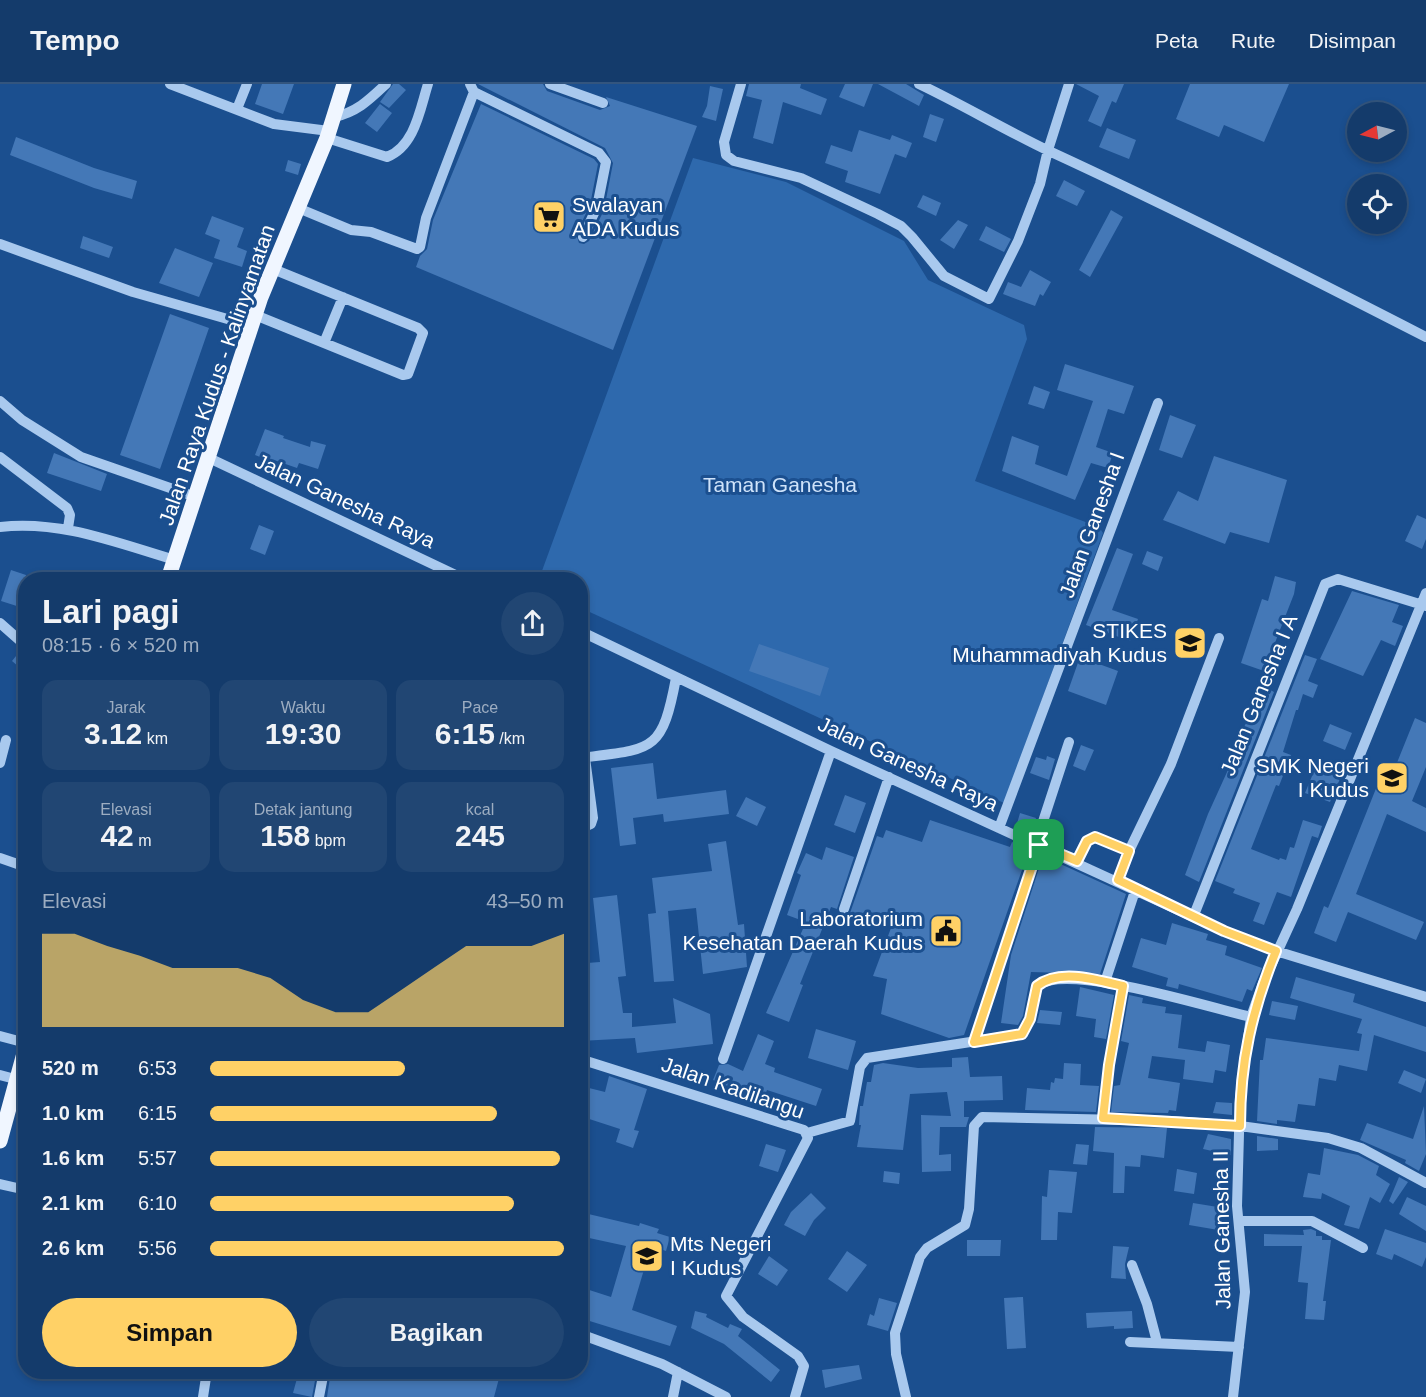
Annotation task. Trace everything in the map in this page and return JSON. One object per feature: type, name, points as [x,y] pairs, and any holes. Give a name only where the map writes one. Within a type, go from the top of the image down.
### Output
[{"type":"main road","name":"Jalan Raya Kudus - Kalinyamatan","points":[[171,572],[254,320],[330,129],[344,84]]},
{"type":"main road","points":[[0,1140],[7,1077],[18,1058]]},
{"type":"street","points":[[170,84],[274,124],[330,129],[387,157],[395,153],[416,125],[428,84]]},
{"type":"street","points":[[237,109],[248,84]]},
{"type":"street","points":[[330,129],[361,107],[386,84]]},
{"type":"street","points":[[550,84],[603,103]]},
{"type":"street","points":[[741,84],[724,142],[726,155],[734,160],[801,178],[901,226],[944,276],[989,299],[1025,223],[1040,184],[1069,84]]},
{"type":"street","points":[[919,84],[1048,150],[1124,183],[1426,337]]},
{"type":"street","points":[[298,208],[351,230],[371,232],[417,249],[420,247],[426,218],[472,88],[599,153],[606,162],[597,207],[582,237]]},
{"type":"street","points":[[0,244],[133,292],[254,320],[324,343],[403,375],[408,374],[423,333],[418,328],[273,269]]},
{"type":"street","points":[[324,343],[343,297]]},
{"type":"street","points":[[0,401],[30,426],[81,457],[196,497]]},
{"type":"street","name":"Jalan Ganesha I","points":[[999,828],[1158,403]]},
{"type":"street","points":[[0,457],[67,508],[70,515],[68,528]]},
{"type":"street","name":"Jalan Ganesha Raya","points":[[210,458],[449,572]]},
{"type":"street","points":[[0,527],[19,525],[68,528],[175,560]]},
{"type":"street","name":"Jalan Ganesha I A","points":[[1194,915],[1325,584],[1338,579],[1424,606]]},
{"type":"street","name":"Jalan Ganesha II","points":[[1233,1397],[1245,1292],[1239,1221],[1241,1077],[1251,1017],[1276,951],[1297,909],[1424,606],[1426,593]]},
{"type":"street","points":[[0,623],[18,639]]},
{"type":"street","name":"Jalan Ganesha Raya","points":[[588,635],[831,751],[1276,951],[1426,997]]},
{"type":"street","points":[[1118,880],[1129,851],[1171,764],[1219,638]]},
{"type":"street","points":[[588,757],[639,750],[658,737],[668,718],[676,678]]},
{"type":"street","points":[[0,763],[6,740]]},
{"type":"street","points":[[974,1042],[1069,742]]},
{"type":"street","points":[[723,1059],[831,751]]},
{"type":"street","points":[[844,909],[889,777]]},
{"type":"street","points":[[588,788],[593,818],[588,825]]},
{"type":"street","points":[[1077,861],[1087,841],[1095,837],[1129,851]]},
{"type":"street","points":[[0,858],[18,864]]},
{"type":"street","points":[[1105,982],[1137,888]]},
{"type":"street","points":[[807,1133],[850,1121],[860,1067],[867,1058],[1022,1034],[1030,1019],[1034,993],[1042,982],[1077,978],[1105,982],[1251,1017]]},
{"type":"street","points":[[1103,1118],[1109,1065],[1123,986]]},
{"type":"street","points":[[0,1036],[18,1042]]},
{"type":"street","name":"Jalan Kadilangu","points":[[588,1061],[709,1098],[804,1130],[807,1133],[808,1138],[726,1296],[743,1317],[798,1356],[804,1366],[795,1397]]},
{"type":"street","points":[[906,1397],[896,1354],[895,1333],[920,1257],[927,1248],[965,1225],[969,1209],[975,1123],[987,1116],[1103,1118],[1240,1126],[1361,1148],[1426,1183]]},
{"type":"street","points":[[0,1184],[18,1188]]},
{"type":"street","points":[[1239,1221],[1312,1221],[1363,1248]]},
{"type":"street","points":[[1132,1265],[1147,1304],[1157,1342]]},
{"type":"street","points":[[588,1337],[678,1372],[726,1397]]},
{"type":"street","points":[[1130,1342],[1239,1347]]},
{"type":"street","points":[[673,1397],[678,1372]]},
{"type":"street","points":[[203,1397],[206,1379]]},
{"type":"street","points":[[319,1397],[322,1379]]},
{"type":"green space","name":"Taman Ganesha","points":[[693,158],[786,182],[904,241],[928,280],[1024,325],[1027,339],[975,481],[1099,527],[1103,533],[1004,803],[588,611],[588,572],[542,572]]},
{"type":"building","points":[[262,84],[294,84],[283,114],[255,104]]},
{"type":"building","points":[[393,84],[399,84],[406,90],[389,108],[380,102]]},
{"type":"building","name":"Swalayan ADA Kudus","points":[[478,84],[543,84],[547,91],[600,110],[610,106],[606,97],[697,126],[613,350],[416,267],[420,256],[427,249],[433,220],[481,104],[594,159],[598,164],[590,205],[576,234],[579,243],[584,244],[589,241],[604,210],[613,163],[605,148]]},
{"type":"building","points":[[749,84],[801,84],[800,88],[827,99],[821,115],[783,102],[773,144],[753,138],[762,100],[746,96]]},
{"type":"building","points":[[845,84],[873,84],[864,107],[839,97]]},
{"type":"building","points":[[878,84],[906,84],[924,95],[919,106]]},
{"type":"building","points":[[1076,84],[1124,84],[1116,103],[1112,101],[1101,127],[1088,121],[1099,96]]},
{"type":"building","points":[[1190,84],[1289,84],[1264,142],[1224,125],[1219,137],[1176,119]]},
{"type":"building","points":[[710,86],[723,89],[716,121],[702,117],[707,106]]},
{"type":"building","points":[[380,104],[392,113],[377,132],[365,123]]},
{"type":"building","points":[[930,114],[944,119],[936,142],[923,137]]},
{"type":"building","points":[[1107,128],[1136,140],[1129,159],[1099,147]]},
{"type":"building","points":[[859,130],[890,140],[892,135],[912,143],[906,158],[895,154],[880,194],[845,182],[848,171],[825,163],[831,145],[852,152]]},
{"type":"building","points":[[16,137],[94,168],[137,181],[132,199],[94,188],[10,155]]},
{"type":"building","points":[[288,160],[301,164],[298,175],[285,171]]},
{"type":"building","points":[[1064,180],[1085,191],[1077,206],[1056,196]]},
{"type":"building","points":[[923,195],[941,203],[936,216],[917,207]]},
{"type":"building","points":[[1111,210],[1123,217],[1090,277],[1079,270]]},
{"type":"building","points":[[212,216],[244,228],[237,247],[247,251],[242,267],[214,258],[220,240],[205,234]]},
{"type":"building","points":[[958,220],[968,225],[954,249],[940,240]]},
{"type":"building","points":[[986,226],[1011,239],[1004,252],[979,240]]},
{"type":"building","points":[[83,236],[113,247],[109,258],[80,248]]},
{"type":"building","points":[[175,248],[213,263],[199,297],[159,283]]},
{"type":"building","points":[[1030,270],[1051,282],[1043,296],[1040,294],[1035,306],[1003,294],[1008,282],[1021,287]]},
{"type":"building","points":[[170,314],[209,328],[160,469],[120,455]]},
{"type":"building","points":[[1065,364],[1134,386],[1124,414],[1108,409],[1096,447],[1113,453],[1108,468],[1091,463],[1075,500],[1002,471],[1012,436],[1039,446],[1035,464],[1067,476],[1093,401],[1057,390]]},
{"type":"building","points":[[1034,386],[1050,392],[1044,409],[1028,404]]},
{"type":"building","points":[[1170,415],[1196,425],[1182,458],[1159,450]]},
{"type":"building","points":[[265,429],[310,447],[311,441],[326,445],[318,469],[299,463],[297,468],[255,455]]},
{"type":"building","points":[[54,453],[107,474],[101,491],[47,473]]},
{"type":"building","points":[[1214,456],[1287,480],[1269,543],[1230,532],[1225,544],[1163,520],[1178,491],[1198,501]]},
{"type":"building","points":[[1417,515],[1426,519],[1426,539],[1422,549],[1405,541]]},
{"type":"building","points":[[259,525],[274,531],[265,555],[250,549]]},
{"type":"building","points":[[1117,548],[1133,554],[1112,610],[1138,619],[1130,641],[1086,625]]},
{"type":"building","points":[[1147,551],[1163,557],[1158,571],[1142,564]]},
{"type":"building","points":[[11,570],[18,572],[18,606],[1,601]]},
{"type":"building","points":[[1275,576],[1296,582],[1294,594],[1264,671],[1241,663],[1262,599],[1268,601]]},
{"type":"building","points":[[1352,591],[1399,605],[1392,622],[1403,626],[1395,646],[1381,640],[1363,676],[1320,659]]},
{"type":"building","points":[[759,644],[829,668],[820,696],[749,671]]},
{"type":"building","points":[[18,654],[18,666],[12,661]]},
{"type":"building","points":[[1305,655],[1317,659],[1308,681],[1318,685],[1313,698],[1303,694],[1298,710],[1296,710],[1283,752],[1291,755],[1279,786],[1276,785],[1251,849],[1279,860],[1280,858],[1286,860],[1290,847],[1294,848],[1303,820],[1322,826],[1318,838],[1312,836],[1291,897],[1277,892],[1264,925],[1253,921],[1260,903],[1233,893],[1235,889],[1215,881]]},
{"type":"building","points":[[1080,657],[1118,671],[1106,705],[1068,691]]},
{"type":"building","points":[[1265,687],[1274,692],[1199,882],[1185,875],[1208,814],[1242,739],[1244,727]]},
{"type":"building","points":[[1415,718],[1426,723],[1426,767],[1412,801],[1426,808],[1426,832],[1387,814],[1356,894],[1424,922],[1416,940],[1348,912],[1336,942],[1314,933],[1324,906],[1328,908],[1377,786],[1386,790]]},
{"type":"building","points":[[1330,724],[1352,733],[1345,750],[1323,741]]},
{"type":"building","points":[[1081,745],[1094,750],[1085,771],[1073,766]]},
{"type":"building","points":[[1047,756],[1055,759],[1049,780],[1030,773],[1036,757],[1046,760]]},
{"type":"building","points":[[1335,762],[1345,767],[1330,802],[1305,793],[1317,764],[1331,770]]},
{"type":"building","points":[[653,763],[657,799],[726,790],[729,814],[664,822],[663,814],[633,818],[636,844],[620,846],[611,768]]},
{"type":"building","points":[[845,795],[866,803],[855,833],[834,825]]},
{"type":"building","points":[[746,797],[766,807],[757,826],[736,816]]},
{"type":"building","points":[[1020,813],[1036,818],[1031,834],[1016,827]]},
{"type":"building","name":"Laboratorium Kesehatan Daerah Kudus","points":[[930,820],[1010,847],[1012,842],[1029,850],[964,1035],[949,1038],[881,1014],[887,979],[873,976],[891,928],[850,913],[877,836],[883,838],[886,830],[922,842]]},
{"type":"building","points":[[726,841],[738,925],[744,924],[747,967],[703,974],[696,908],[668,911],[674,981],[654,982],[648,914],[656,913],[652,878],[712,871],[708,844]]},
{"type":"building","points":[[826,847],[854,857],[837,909],[831,907],[800,984],[803,985],[789,1022],[766,1013],[806,922],[787,915],[801,875],[797,873],[806,853],[822,860]]},
{"type":"building","points":[[1043,856],[1126,894],[1100,974],[1031,972],[1023,1016],[1018,1025],[1001,1023],[1011,955]]},
{"type":"building","points":[[617,895],[626,976],[618,977],[623,1013],[632,1013],[632,1027],[676,1023],[673,998],[710,1014],[713,1044],[637,1053],[635,1038],[588,1041],[588,990],[590,990],[588,963],[600,962],[593,898]]},
{"type":"building","points":[[1172,923],[1208,934],[1206,940],[1227,946],[1225,955],[1262,968],[1252,991],[1247,989],[1242,1002],[1179,984],[1178,989],[1166,986],[1168,978],[1132,967],[1141,938],[1166,945]]},
{"type":"building","points":[[1296,977],[1355,994],[1353,1002],[1426,1027],[1426,1052],[1374,1035],[1367,1071],[1339,1065],[1336,1081],[1319,1078],[1315,1106],[1298,1104],[1295,1122],[1277,1120],[1277,1124],[1257,1121],[1260,1060],[1263,1060],[1266,1038],[1359,1051],[1362,1034],[1357,1033],[1362,1019],[1290,998]]},
{"type":"building","points":[[1080,987],[1114,995],[1106,1039],[1094,1037],[1096,1019],[1076,1016]]},
{"type":"building","points":[[1129,995],[1143,998],[1142,1003],[1166,1007],[1165,1013],[1182,1015],[1178,1048],[1205,1052],[1207,1041],[1230,1045],[1226,1072],[1215,1070],[1213,1083],[1183,1079],[1185,1060],[1152,1056],[1148,1078],[1180,1083],[1176,1111],[1169,1110],[1168,1113],[1111,1112],[1114,1086],[1120,1085],[1129,1043],[1121,1041]]},
{"type":"building","points":[[1272,1001],[1298,1006],[1295,1020],[1269,1015]]},
{"type":"building","points":[[1040,1010],[1062,1012],[1060,1025],[1037,1023]]},
{"type":"building","points":[[816,1029],[856,1041],[848,1070],[808,1058]]},
{"type":"building","points":[[758,1034],[774,1041],[765,1064],[775,1068],[774,1072],[822,1089],[816,1106],[767,1090],[760,1107],[735,1097],[737,1090],[713,1080],[719,1065],[728,1064],[743,1071]]},
{"type":"building","points":[[968,1057],[970,1077],[1002,1076],[1003,1100],[964,1101],[964,1117],[969,1117],[966,1127],[940,1127],[939,1155],[951,1154],[951,1171],[922,1172],[921,1115],[951,1116],[947,1092],[910,1094],[903,1150],[857,1147],[861,1125],[859,1125],[860,1106],[863,1106],[867,1082],[871,1082],[874,1065],[883,1063],[918,1068],[952,1067],[952,1058]]},
{"type":"building","points":[[1064,1063],[1081,1064],[1080,1085],[1099,1086],[1096,1112],[1025,1110],[1027,1088],[1050,1090],[1051,1082],[1054,1083],[1055,1078],[1063,1079]]},
{"type":"building","points":[[1404,1070],[1426,1079],[1421,1093],[1398,1083]]},
{"type":"building","points":[[609,1076],[647,1089],[634,1130],[639,1131],[633,1148],[616,1142],[620,1129],[588,1119],[588,1088],[605,1092]]},
{"type":"building","points":[[1216,1102],[1232,1103],[1232,1115],[1213,1113]]},
{"type":"building","points":[[1424,1106],[1426,1154],[1419,1171],[1405,1163],[1406,1160],[1360,1140],[1367,1123],[1413,1139]]},
{"type":"building","points":[[1095,1127],[1167,1128],[1164,1158],[1141,1155],[1140,1167],[1125,1166],[1124,1193],[1113,1193],[1114,1153],[1093,1151]]},
{"type":"building","points":[[1208,1134],[1231,1139],[1231,1155],[1203,1149]]},
{"type":"building","points":[[1257,1136],[1278,1139],[1278,1150],[1257,1151]]},
{"type":"building","points":[[766,1144],[786,1150],[778,1172],[759,1166]]},
{"type":"building","points":[[1076,1144],[1089,1145],[1087,1165],[1073,1164]]},
{"type":"building","points":[[1324,1148],[1358,1155],[1379,1166],[1376,1175],[1390,1184],[1380,1203],[1370,1197],[1359,1229],[1344,1225],[1350,1206],[1322,1193],[1321,1199],[1303,1197],[1308,1173],[1320,1175]]},
{"type":"building","points":[[1177,1169],[1197,1173],[1194,1194],[1174,1191]]},
{"type":"building","points":[[1049,1170],[1077,1172],[1072,1213],[1058,1212],[1057,1240],[1041,1240],[1042,1196],[1047,1197]]},
{"type":"building","points":[[884,1171],[900,1173],[899,1184],[883,1182]]},
{"type":"building","points":[[1399,1177],[1408,1182],[1393,1204],[1389,1201]]},
{"type":"building","points":[[811,1193],[826,1208],[814,1220],[805,1236],[784,1225],[791,1212]]},
{"type":"building","points":[[1407,1197],[1426,1206],[1426,1231],[1399,1214]]},
{"type":"building","points":[[1193,1203],[1230,1209],[1230,1232],[1189,1225]]},
{"type":"building","points":[[588,1214],[639,1226],[640,1223],[659,1229],[657,1233],[670,1237],[666,1251],[651,1246],[632,1310],[677,1326],[670,1346],[588,1320],[588,1290],[611,1297],[626,1246],[588,1238]]},
{"type":"building","points":[[1385,1229],[1426,1243],[1426,1257],[1422,1267],[1394,1254],[1392,1260],[1376,1254]]},
{"type":"building","points":[[1303,1230],[1316,1231],[1316,1236],[1322,1236],[1322,1240],[1331,1240],[1323,1301],[1326,1301],[1324,1320],[1305,1319],[1308,1283],[1298,1282],[1302,1246],[1264,1246],[1264,1234],[1304,1235]]},
{"type":"building","points":[[967,1240],[1001,1240],[1000,1256],[967,1256]]},
{"type":"building","points":[[1113,1246],[1129,1247],[1125,1264],[1126,1279],[1111,1278]]},
{"type":"building","points":[[847,1251],[867,1265],[847,1292],[828,1279]]},
{"type":"building","points":[[769,1256],[788,1270],[777,1286],[758,1274]]},
{"type":"building","points":[[1023,1297],[1026,1348],[1007,1349],[1004,1298]]},
{"type":"building","points":[[879,1298],[897,1303],[888,1331],[867,1325],[870,1314],[874,1316]]},
{"type":"building","points":[[695,1311],[707,1314],[706,1317],[728,1328],[730,1324],[742,1329],[738,1336],[780,1370],[771,1382],[724,1344],[691,1328]]},
{"type":"building","points":[[1132,1311],[1133,1328],[1114,1329],[1114,1326],[1087,1328],[1086,1313]]},
{"type":"building","points":[[859,1365],[862,1379],[825,1388],[822,1370]]},
{"type":"building","points":[[297,1379],[315,1379],[312,1397],[293,1393]]},
{"type":"building","points":[[330,1379],[499,1379],[494,1397],[327,1397]]},
{"type":"place","name":"Swalayan ADA Kudus","points":[[549,217]]},
{"type":"place","name":"STIKES Muhammadiyah Kudus","points":[[1190,643]]},
{"type":"place","name":"SMK Negeri I Kudus","points":[[1392,778]]},
{"type":"place","name":"Laboratorium Kesehatan Daerah Kudus","points":[[946,931]]},
{"type":"place","name":"Mts Negeri I Kudus","points":[[647,1256]]},
{"type":"route","points":[[1095,837],[1129,851],[1118,880],[1224,931],[1276,951],[1251,1017],[1241,1077],[1240,1126],[1103,1118],[1109,1065],[1123,986],[1077,978],[1047,980],[1037,986],[1031,1003],[1030,1019],[1022,1034],[974,1042],[1039,845],[1077,861],[1087,841],[1095,837]]}]
